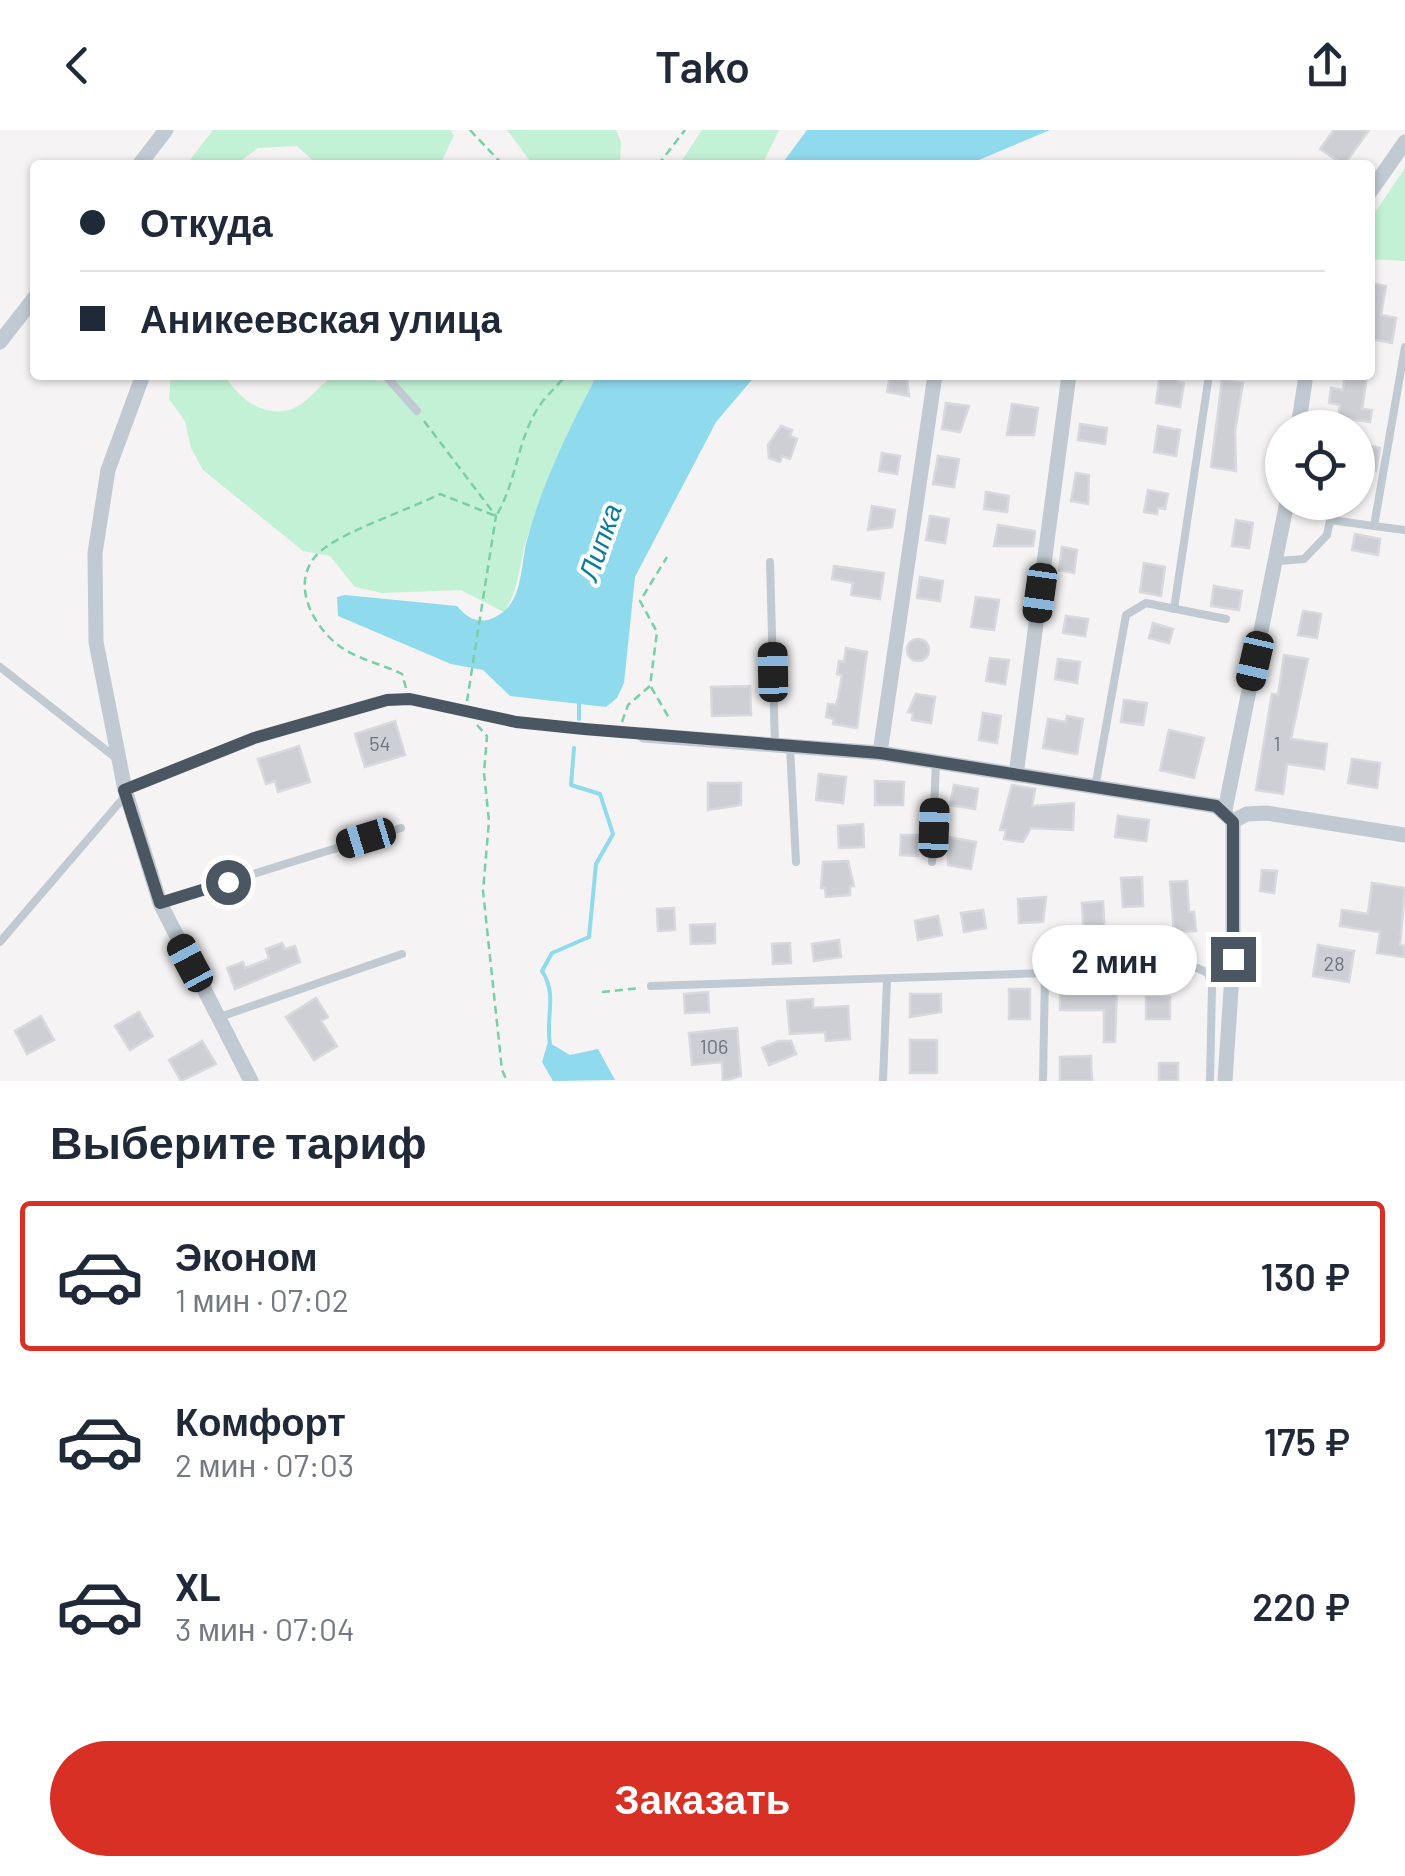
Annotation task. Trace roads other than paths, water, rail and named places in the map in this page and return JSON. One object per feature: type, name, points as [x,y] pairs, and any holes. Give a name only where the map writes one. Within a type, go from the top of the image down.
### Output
[{"type":"street","points":[[143,160],[166,130]]},
{"type":"street","points":[[1375,185],[1405,142]]},
{"type":"street","points":[[0,342],[30,304]]},
{"type":"street","points":[[140,380],[108,470],[95,553],[96,642],[125,793],[160,903],[250,1081]]},
{"type":"street","points":[[880,753],[935,380]]},
{"type":"street","points":[[1016,775],[1067,380]]},
{"type":"street","points":[[1301,410],[1305,380]]},
{"type":"street","points":[[1225,1081],[1232,968],[1229,816],[1284,520]]},
{"type":"street","points":[[644,736],[880,753],[1095,788],[1229,816],[1266,813],[1405,835]]},
{"type":"lane","points":[[1374,526],[1405,347]]},
{"type":"lane","points":[[389,380],[417,411]]},
{"type":"lane","points":[[1174,609],[1208,380]]},
{"type":"lane","points":[[1278,561],[1304,560],[1327,535],[1330,520],[1405,530]]},
{"type":"lane","points":[[770,562],[783,747],[796,862]]},
{"type":"lane","points":[[1095,788],[1126,615],[1146,603],[1226,618]]},
{"type":"lane","points":[[0,666],[119,760]]},
{"type":"lane","points":[[0,942],[125,793],[254,738],[387,700],[410,699],[465,712],[644,736]]},
{"type":"lane","points":[[932,862],[936,761]]},
{"type":"lane","points":[[160,903],[400,828]]},
{"type":"lane","points":[[215,1018],[402,954]]},
{"type":"lane","points":[[1208,974],[1218,967],[1232,968]]},
{"type":"lane","points":[[652,986],[1197,968],[1208,974],[1212,986],[1210,1081]]},
{"type":"lane","points":[[1042,1081],[1045,974]]},
{"type":"lane","points":[[883,1081],[887,980]]},
{"type":"water","points":[[807,130],[1050,130],[979,160],[785,160]]},
{"type":"water","points":[[594,380],[752,380],[716,422],[635,577],[624,683],[617,698],[606,707],[510,696],[483,670],[451,664],[338,616],[337,597],[345,595],[457,606],[478,620],[503,612],[518,588],[533,519]]},
{"type":"water","points":[[548,1042],[570,1055],[598,1049],[615,1080],[553,1081],[542,1062]]},
{"type":"waterway","name":"Липка","points":[[579,702],[579,719]]},
{"type":"waterway","name":"Липка","points":[[550,1044],[550,998],[542,971],[552,953],[589,937],[596,864],[613,834],[600,794],[571,785],[574,748]]}]
